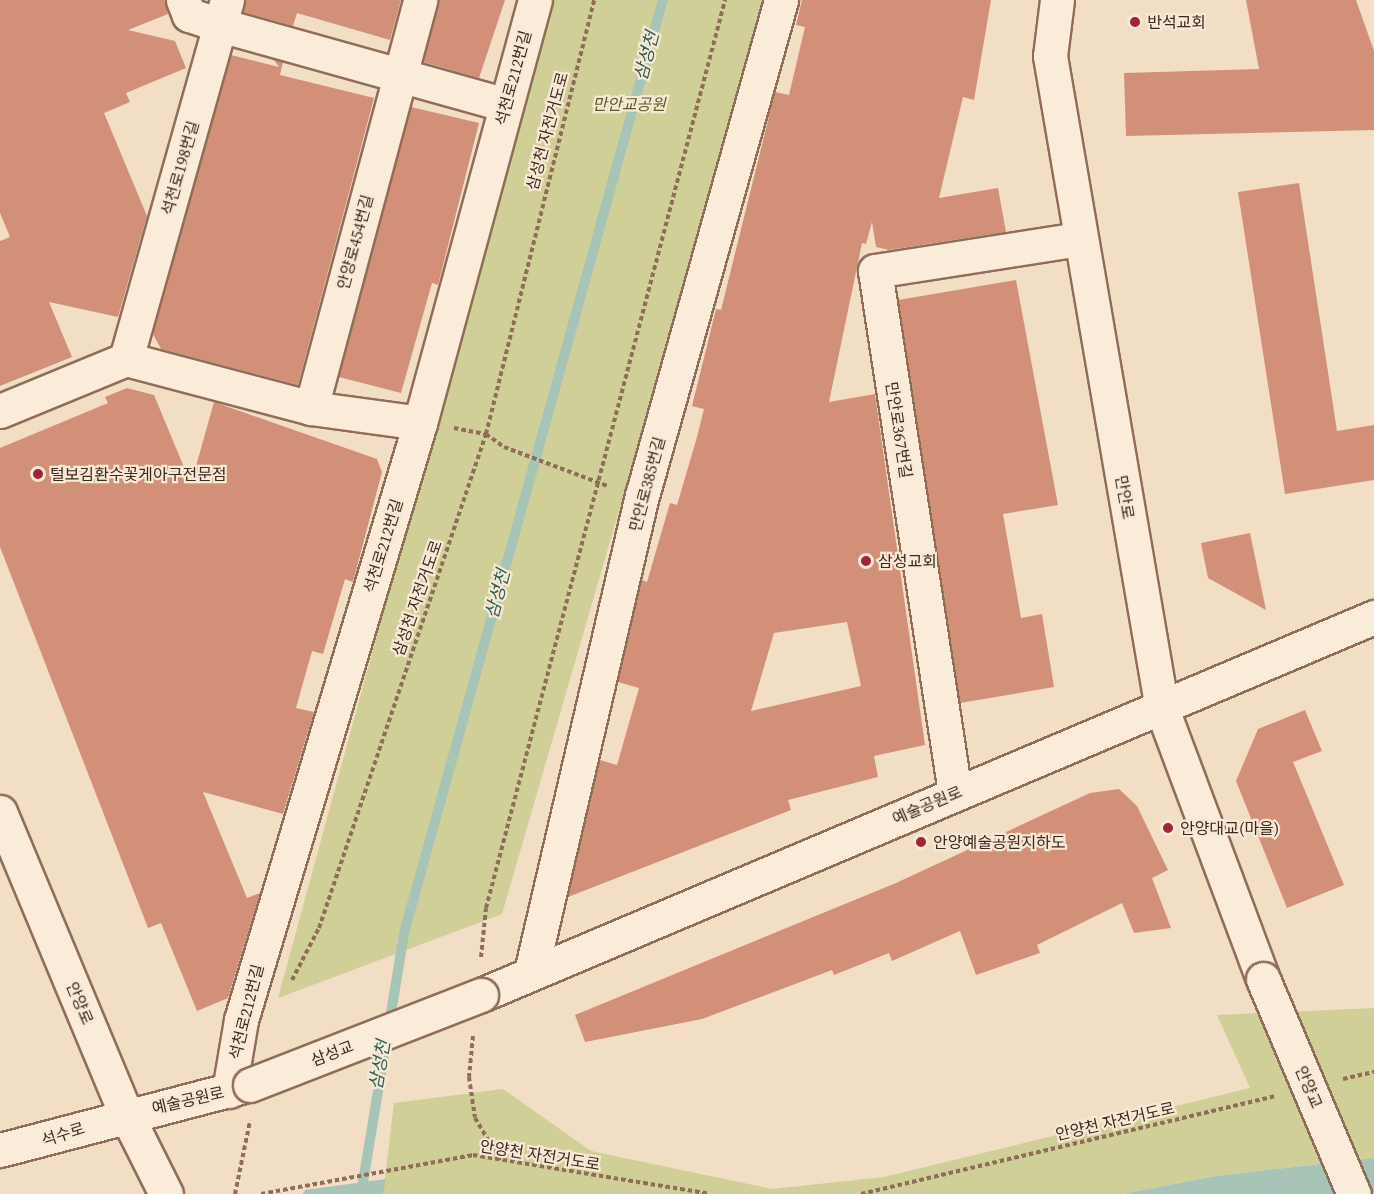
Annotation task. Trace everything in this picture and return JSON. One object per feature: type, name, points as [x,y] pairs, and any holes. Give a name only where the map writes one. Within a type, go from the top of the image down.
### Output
[{"type":"street","points":[[183,0],[189,15],[224,13],[399,75],[506,105]]},
{"type":"street","name":"안양로454번길","points":[[311,408],[420,0]]},
{"type":"street","name":"석천로212번길","points":[[243,1097],[241,1020],[420,423],[535,0]]},
{"type":"street","name":"만안로385번길","points":[[531,972],[642,496],[781,0]]},
{"type":"street","name":"만안로","points":[[1057,0],[1050,56],[1162,710],[1263,980]]},
{"type":"street","name":"석천로198번길","points":[[126,359],[224,13]]},
{"type":"street","name":"만안로367번길","points":[[955,793],[875,271],[1080,239]]},
{"type":"street","points":[[0,411],[126,359],[311,408],[420,423]]},
{"type":"street","name":"예술공원로","points":[[481,979],[531,972],[955,793],[1162,710],[1374,617]]},
{"type":"street","name":"안양로","points":[[0,812],[126,1114],[165,1193]]},
{"type":"street","name":"삼성교","points":[[243,1097],[481,979]]},
{"type":"street","name":"안양교","points":[[1263,980],[1354,1194]]},
{"type":"street","name":"예술공원로","points":[[126,1114],[243,1097]]},
{"type":"street","name":"석수로","points":[[0,1150],[126,1114]]},
{"type":"path","name":"삼성천 자전거도로","points":[[286,992],[319,928],[486,434],[594,0]]},
{"type":"path","points":[[481,979],[486,908],[725,0]]},
{"type":"path","points":[[486,434],[513,451],[598,483]]},
{"type":"path","points":[[474,1032],[470,1077],[475,1118],[500,1160]]},
{"type":"path","points":[[1339,1080],[1374,1072]]},
{"type":"path","name":"안양천 자전거도로","points":[[861,1194],[1281,1094]]},
{"type":"path","points":[[235,1194],[243,1097]]},
{"type":"path","name":"안양천 자전거도로","points":[[261,1194],[473,1155],[710,1194]]},
{"type":"green space","name":"만안교공원","points":[[550,0],[767,0],[502,914],[278,998]]},
{"type":"green space","points":[[1374,1008],[1374,1158],[1216,1176],[1122,1194],[383,1194],[394,1103],[503,1089],[591,1151],[772,1189],[884,1177],[1250,1088],[1217,1015]]},
{"type":"shaded area","points":[[1374,1158],[1374,1194],[1122,1194],[1216,1176]]},
{"type":"shaded area","points":[[386,1179],[383,1194],[303,1194],[305,1190]]},
{"type":"building","points":[[0,0],[165,0],[168,14],[128,30],[175,41],[186,68],[126,93],[130,102],[104,113],[147,216],[118,317],[49,302],[72,357],[0,386],[0,241],[10,237],[0,213]]},
{"type":"building","points":[[245,0],[401,0],[390,40],[297,13],[293,26],[243,12]]},
{"type":"building","points":[[438,0],[505,0],[479,78],[423,62]]},
{"type":"building","points":[[802,0],[991,0],[974,100],[963,97],[939,198],[998,188],[1006,232],[889,250],[876,247],[872,222],[866,244],[862,243],[829,402],[875,394],[925,745],[874,756],[878,777],[788,800],[791,810],[568,897],[600,760],[617,765],[639,688],[618,682],[642,580],[647,582],[670,503],[677,505],[697,437],[704,409],[692,406],[716,309],[721,310],[775,92],[789,95],[805,27],[796,25]],"holes":[[[847,622],[861,686],[751,711],[774,633]]]},
{"type":"building","points":[[1246,0],[1356,0],[1374,51],[1374,130],[1126,136],[1124,73],[1259,69]]},
{"type":"building","points":[[231,55],[279,67],[274,60],[283,62],[280,75],[374,98],[298,385],[161,349],[153,334]]},
{"type":"building","points":[[411,107],[479,123],[438,285],[432,283],[401,393],[339,377]]},
{"type":"building","points":[[1299,183],[1337,431],[1374,425],[1374,480],[1285,494],[1238,192]]},
{"type":"building","points":[[1016,280],[1058,505],[1003,514],[1021,618],[1042,614],[1054,687],[960,703],[898,300]]},
{"type":"building","points":[[127,388],[154,395],[191,484],[214,402],[377,459],[382,472],[353,582],[345,579],[323,654],[312,651],[296,708],[314,712],[283,814],[203,792],[247,898],[260,893],[228,998],[197,1011],[161,923],[148,928],[0,547],[0,448],[108,403],[105,397]]},
{"type":"building","points":[[1250,533],[1266,610],[1208,578],[1201,543]]},
{"type":"building","points":[[1305,710],[1322,751],[1293,762],[1344,885],[1287,908],[1236,781],[1258,729]]},
{"type":"building","points":[[1119,789],[1137,806],[1168,870],[1152,878],[1171,928],[1134,933],[1122,903],[1037,945],[1040,953],[976,975],[960,931],[892,961],[889,953],[834,975],[832,970],[702,1019],[585,1042],[575,1015],[896,883],[1090,793]]},
{"type":"waterway","name":"삼성천","points":[[361,1194],[404,933],[663,0]]},
{"type":"place","name":"반석교회","points":[[1135,22]]},
{"type":"place","name":"털보김환수꽃게아구전문점","points":[[38,474]]},
{"type":"place","name":"삼성교회","points":[[866,561]]},
{"type":"place","name":"안양대교(마을)","points":[[1168,828]]},
{"type":"place","name":"안양예술공원지하도","points":[[921,842]]}]
